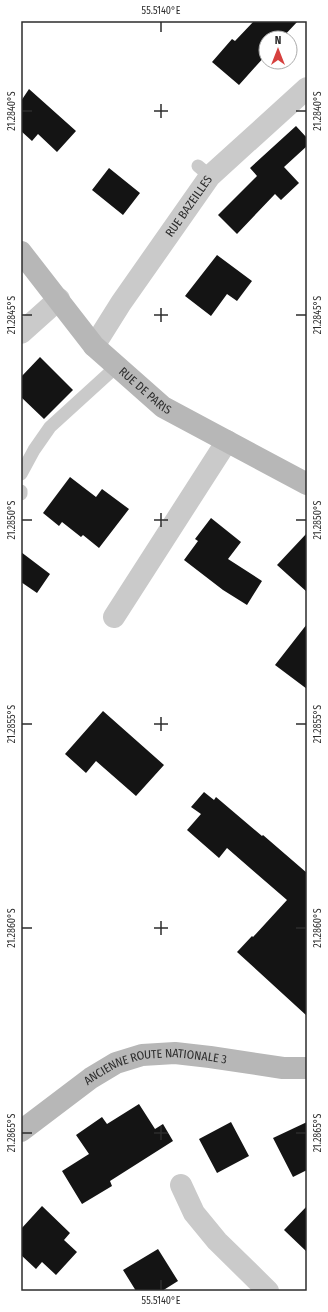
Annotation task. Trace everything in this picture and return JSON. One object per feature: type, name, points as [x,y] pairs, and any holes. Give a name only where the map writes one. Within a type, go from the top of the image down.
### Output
[{"type":"street","name":"RUE BAZEILLES","points":[[94,346],[204,171],[307,88]]},
{"type":"street","name":"RUE DE PARIS","points":[[21,252],[94,346],[163,407],[307,484]]},
{"type":"street","points":[[21,333],[59,299]]},
{"type":"street","points":[[114,617],[227,441]]},
{"type":"street","name":"ANCIENNE ROUTE NATIONALE 3","points":[[21,1131],[91,1078],[116,1063],[142,1055],[175,1054],[210,1057],[283,1068],[307,1068]]},
{"type":"street","points":[[181,1185],[194,1213],[217,1241],[268,1291]]},
{"type":"lane","points":[[21,474],[34,450],[50,427],[117,366]]},
{"type":"building","points":[[254,21],[298,21],[290,30],[258,30],[258,64],[239,85],[212,62],[232,39],[235,41]]},
{"type":"building","points":[[29,89],[76,131],[57,152],[38,134],[32,141],[21,131],[21,101]]},
{"type":"building","points":[[296,126],[307,138],[307,146],[284,167],[299,183],[281,200],[275,194],[237,234],[218,215],[257,176],[250,168]]},
{"type":"building","points":[[109,168],[140,193],[123,215],[92,190]]},
{"type":"building","points":[[217,255],[252,281],[237,301],[227,294],[211,316],[185,296]]},
{"type":"building","points":[[40,357],[73,390],[44,419],[21,397],[21,377]]},
{"type":"building","points":[[70,477],[96,497],[102,489],[129,509],[99,548],[83,535],[81,537],[62,522],[59,526],[43,513]]},
{"type":"building","points":[[211,518],[241,542],[228,559],[262,581],[247,605],[223,590],[184,560],[198,541],[195,539]]},
{"type":"building","points":[[307,533],[307,592],[277,565]]},
{"type":"building","points":[[21,552],[50,574],[37,593],[21,582]]},
{"type":"building","points":[[307,624],[307,689],[275,665]]},
{"type":"building","points":[[103,711],[164,765],[136,796],[96,761],[86,773],[65,754]]},
{"type":"building","points":[[204,792],[214,800],[216,797],[307,873],[307,1016],[237,952],[287,900],[227,848],[219,858],[187,830],[201,814],[191,807]]},
{"type":"building","points":[[139,1104],[155,1129],[163,1124],[173,1141],[110,1181],[112,1186],[82,1204],[62,1171],[89,1154],[76,1135],[102,1117],[107,1124]]},
{"type":"building","points":[[231,1122],[249,1156],[217,1173],[199,1139]]},
{"type":"building","points":[[307,1122],[307,1170],[293,1177],[273,1138]]},
{"type":"building","points":[[42,1206],[70,1233],[64,1240],[77,1252],[56,1275],[42,1262],[36,1269],[21,1255],[21,1229]]},
{"type":"building","points":[[307,1206],[307,1252],[284,1230]]},
{"type":"building","points":[[158,1249],[178,1281],[162,1291],[136,1291],[123,1270]]}]
